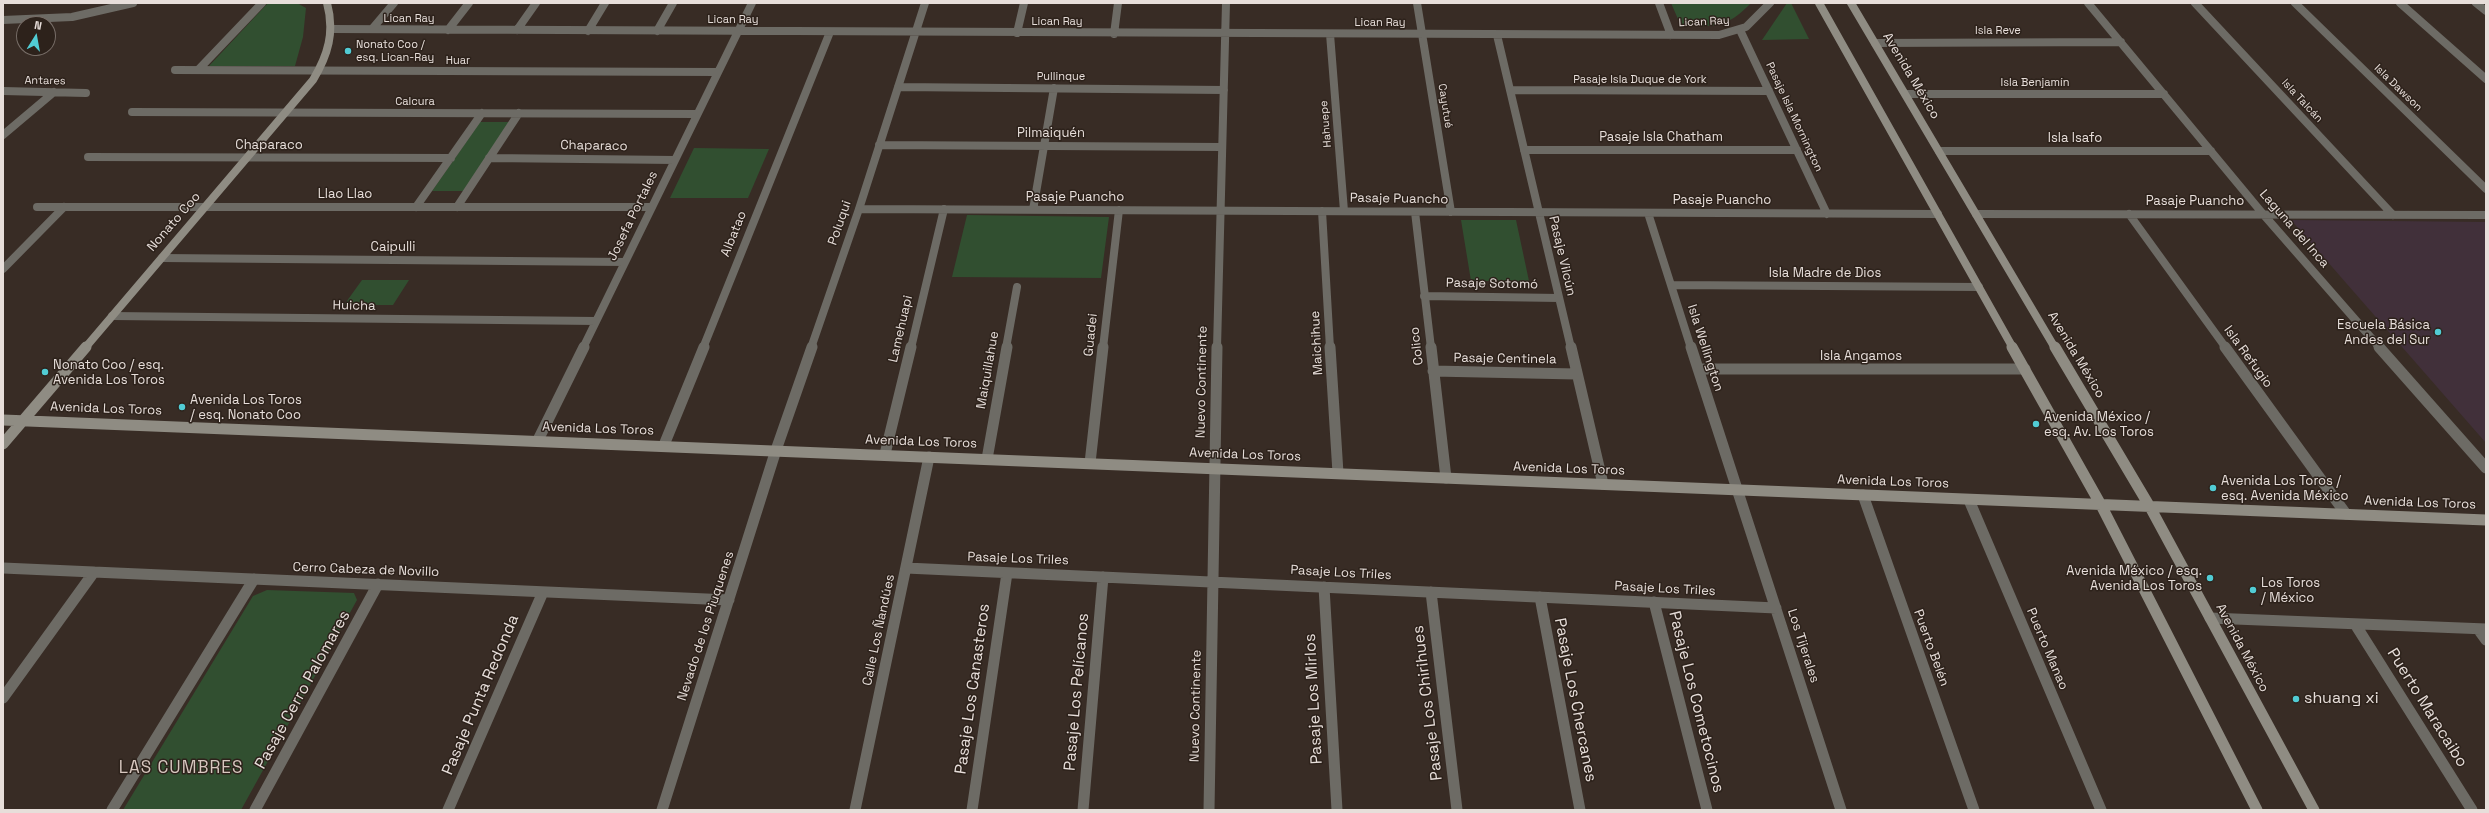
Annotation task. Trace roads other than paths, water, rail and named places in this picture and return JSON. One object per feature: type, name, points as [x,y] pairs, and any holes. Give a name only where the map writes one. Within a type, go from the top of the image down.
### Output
[{"type":"main road","name":"Nonato Coo","points":[[3,444],[286,113],[319,71],[329,52],[332,29],[327,3]]},
{"type":"main road","points":[[1819,3],[2101,505],[2257,810]]},
{"type":"main road","name":"Avenida México","points":[[1852,3],[2150,507],[2314,810]]},
{"type":"main road","name":"Avenida Los Toros","points":[[3,420],[538,440],[1968,500],[2486,520]]},
{"type":"street","points":[[3,20],[72,17],[100,12],[133,3]]},
{"type":"street","points":[[198,70],[262,3]]},
{"type":"street","points":[[372,29],[394,3]]},
{"type":"street","points":[[448,30],[469,3]]},
{"type":"street","points":[[517,30],[536,3]]},
{"type":"street","points":[[588,31],[605,3]]},
{"type":"street","points":[[658,31],[673,3]]},
{"type":"street","name":"Josefa Portales","points":[[538,440],[752,3]]},
{"type":"street","name":"Poluqui","points":[[776,450],[859,209],[925,3]]},
{"type":"street","points":[[1017,33],[1024,3]]},
{"type":"street","points":[[1114,34],[1118,3]]},
{"type":"street","name":"Nuevo Continente","points":[[1209,810],[1214,468],[1226,3]]},
{"type":"street","name":"Cayutué","points":[[1417,3],[1451,212]]},
{"type":"street","points":[[1659,3],[1671,35]]},
{"type":"street","name":"Lican Ray","points":[[332,29],[1114,34],[1719,35],[1740,30],[1752,22],[1770,3]]},
{"type":"street","name":"Laguna del Inca","points":[[2088,3],[2263,214],[2486,468]]},
{"type":"street","name":"Isla Talcán","points":[[2194,3],[2393,215]]},
{"type":"street","name":"Isla Dawson","points":[[2295,3],[2486,189]]},
{"type":"street","points":[[2400,3],[2486,79]]},
{"type":"street","points":[[2476,3],[2486,12]]},
{"type":"street","name":"Pasaje Isla Mornington","points":[[1740,30],[1827,214]]},
{"type":"street","name":"Albatao","points":[[664,446],[830,32]]},
{"type":"street","name":"Hahuepe","points":[[1330,34],[1344,211]]},
{"type":"street","name":"Pasaje Vilcún","points":[[1497,34],[1603,484]]},
{"type":"street","name":"Isla Reve","points":[[1875,42],[2120,42]]},
{"type":"street","name":"Huar","points":[[175,70],[718,72]]},
{"type":"street","name":"Pullinque","points":[[898,87],[1224,90]]},
{"type":"street","points":[[1033,210],[1054,88]]},
{"type":"street","name":"Pasaje Isla Duque de York","points":[[1510,90],[1769,91]]},
{"type":"street","name":"Antares","points":[[3,91],[86,93]]},
{"type":"street","points":[[3,135],[54,92]]},
{"type":"street","name":"Isla Benjamín","points":[[1906,94],[2164,94]]},
{"type":"street","name":"Calcura","points":[[132,112],[697,114]]},
{"type":"street","points":[[416,207],[482,113]]},
{"type":"street","points":[[457,207],[519,113]]},
{"type":"street","name":"Pilmaiquén","points":[[879,145],[1222,147]]},
{"type":"street","name":"Pasaje Isla Chatham","points":[[1524,150],[1797,150]]},
{"type":"street","name":"Isla Isafo","points":[[1939,151],[2211,152]]},
{"type":"street","name":"Chaparaco","points":[[88,158],[450,158]]},
{"type":"street","name":"Chaparaco","points":[[489,158],[675,160]]},
{"type":"street","name":"Llao Llao","points":[[37,207],[652,206]]},
{"type":"street","points":[[3,269],[64,207]]},
{"type":"street","name":"Pasaje Puancho","points":[[859,209],[1938,214]]},
{"type":"street","name":"Lamehuapi","points":[[885,454],[944,209]]},
{"type":"street","name":"Guadei","points":[[1090,463],[1119,210]]},
{"type":"street","name":"Maichihue","points":[[1322,211],[1338,473]]},
{"type":"street","name":"Colico","points":[[1414,212],[1446,478]]},
{"type":"street","name":"Isla Wellington","points":[[1648,213],[1737,490]]},
{"type":"street","name":"Pasaje Puancho","points":[[1976,214],[2486,215]]},
{"type":"street","name":"Isla Refugio","points":[[2129,214],[2346,514]]},
{"type":"street","name":"Caipulli","points":[[162,258],[625,262]]},
{"type":"street","name":"Isla Madre de Dios","points":[[1671,285],[1979,287]]},
{"type":"street","name":"Maiquillahue","points":[[987,459],[1017,287]]},
{"type":"street","name":"Pasaje Sotomó","points":[[1424,296],[1559,298]]},
{"type":"street","name":"Huicha","points":[[112,316],[596,321]]},
{"type":"street","name":"Isla Angamos","points":[[1698,369],[2025,368]]},
{"type":"street","name":"Pasaje Centinela","points":[[1433,371],[1576,374]]},
{"type":"street","name":"Nevado de los Piuquenes","points":[[662,810],[776,450]]},
{"type":"street","name":"Calle Los Ñandúes","points":[[855,810],[929,456]]},
{"type":"street","name":"Los Tijerales","points":[[1737,490],[1841,810]]},
{"type":"street","name":"Puerto Belén","points":[[1863,495],[1974,810]]},
{"type":"street","name":"Puerto Manao","points":[[1968,500],[2100,810]]},
{"type":"street","name":"Cerro Cabeza de Novillo","points":[[3,568],[728,600]]},
{"type":"street","name":"Pasaje Los Triles","points":[[906,568],[1776,608]]},
{"type":"street","points":[[3,698],[94,572]]},
{"type":"street","name":"Pasaje Los Canasteros","points":[[972,810],[1007,573]]},
{"type":"street","name":"Pasaje Los Pelícanos","points":[[1083,810],[1103,577]]},
{"type":"street","points":[[112,810],[254,579]]},
{"type":"street","name":"Pasaje Cerro Palomares","points":[[256,810],[378,584]]},
{"type":"street","name":"Pasaje Los Mirlos","points":[[1324,587],[1337,810]]},
{"type":"street","name":"Pasaje Punta Redonda","points":[[448,810],[543,592]]},
{"type":"street","name":"Pasaje Los Chirihues","points":[[1431,592],[1457,810]]},
{"type":"street","name":"Pasaje Los Chercanes","points":[[1540,597],[1580,810]]},
{"type":"street","name":"Pasaje Los Cometocinos","points":[[1654,602],[1707,810]]},
{"type":"street","points":[[2210,618],[2482,629],[2486,640]]},
{"type":"street","name":"Puerto Maracaibo","points":[[2355,624],[2472,810]]},
{"type":"place","name":"Nonato Coo / esq. Lican-Ray","points":[[348,51]]},
{"type":"place","name":"Escuela Básica Andes del Sur","points":[[2438,332]]},
{"type":"place","name":"Nonato Coo / esq. Avenida Los Toros","points":[[45,372]]},
{"type":"place","name":"Avenida Los Toros / esq. Nonato Coo","points":[[182,407]]},
{"type":"place","name":"Avenida México / esq. Av. Los Toros","points":[[2036,424]]},
{"type":"place","name":"Avenida Los Toros / esq. Avenida México","points":[[2213,488]]},
{"type":"place","name":"Avenida México / esq. Avenida Los Toros","points":[[2210,578]]},
{"type":"place","name":"Los Toros / México","points":[[2253,590]]},
{"type":"place","name":"shuang xi","points":[[2296,699]]},
{"type":"district","name":"LAS CUMBRES","points":[[181,768]]}]
